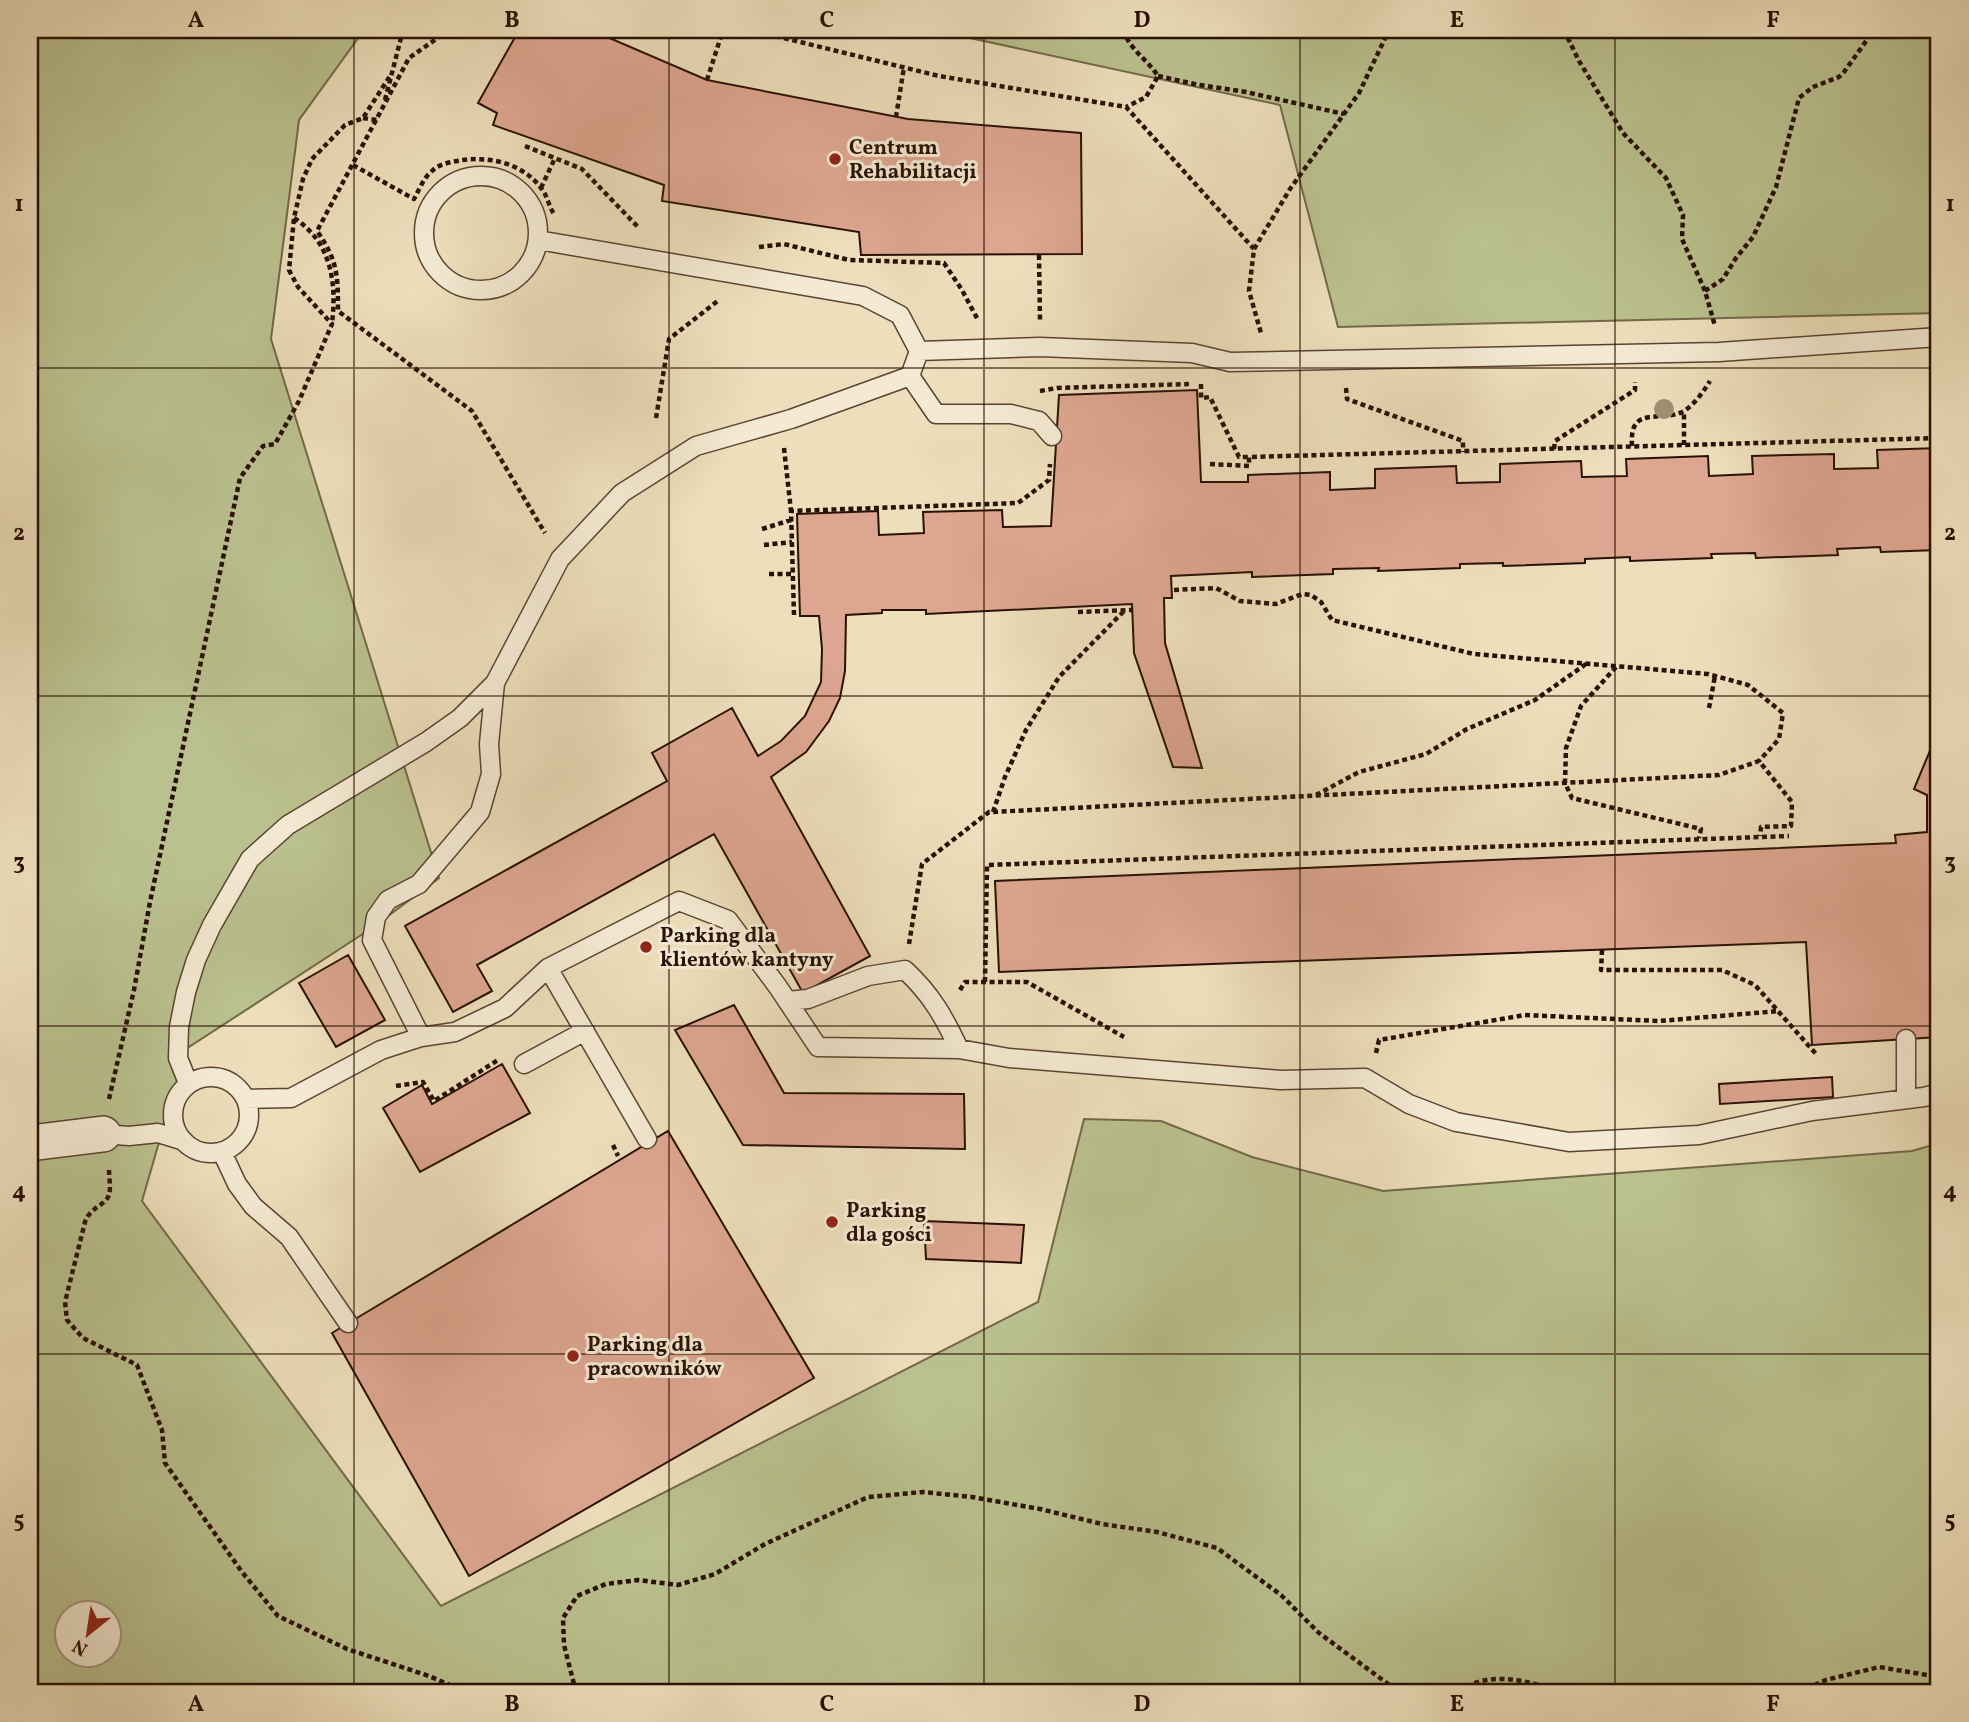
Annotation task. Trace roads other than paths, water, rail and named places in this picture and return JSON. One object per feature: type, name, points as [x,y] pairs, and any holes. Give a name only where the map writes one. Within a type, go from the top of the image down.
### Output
[{"type":"street","points":[[30,1143],[110,1134]]},
{"type":"lane","points":[[475,176],[500,178],[522,192],[536,214],[538,240],[530,264],[512,282],[488,290],[475,289],[463,287],[440,274],[427,252],[424,227],[432,203],[451,184],[475,176]]},
{"type":"lane","points":[[538,240],[863,296],[900,315],[919,351],[910,376]]},
{"type":"lane","points":[[919,351],[1040,347],[1192,354],[1230,362],[1939,337]]},
{"type":"lane","points":[[910,376],[936,414],[1011,414],[1039,421],[1052,436]]},
{"type":"lane","points":[[188,1083],[178,1058],[179,1027],[186,992],[196,960],[212,925],[250,859],[288,825],[426,743],[460,718],[495,682],[560,559],[622,493],[696,446],[791,419],[910,376]]},
{"type":"lane","points":[[421,1037],[372,940],[376,917],[388,900],[419,884],[480,812],[491,774],[489,744],[495,682]]},
{"type":"lane","points":[[246,1099],[291,1098],[381,1050],[421,1037],[455,1032],[505,1008],[548,968],[679,901],[728,920],[818,1047],[959,1049],[1009,1058],[1257,1078],[1365,1078],[1409,1104],[1456,1122],[1569,1142],[1699,1135],[1812,1111],[1939,1093]]},
{"type":"lane","points":[[548,968],[647,1139]]},
{"type":"lane","points":[[787,1001],[808,999],[868,976],[905,970],[921,985],[944,1017],[959,1049]]},
{"type":"lane","points":[[524,1064],[585,1031]]},
{"type":"lane","points":[[1906,1039],[1906,1099]]},
{"type":"lane","points":[[216,1076],[230,1081],[246,1099],[249,1118],[245,1133],[236,1144],[222,1152],[206,1153],[191,1148],[179,1137],[172,1122],[178,1094],[188,1083],[202,1077],[216,1076]]},
{"type":"lane","points":[[110,1134],[127,1126],[157,1122],[173,1112]]},
{"type":"lane","points":[[110,1134],[129,1136],[158,1133],[184,1142]]},
{"type":"lane","points":[[222,1152],[237,1184],[253,1206],[289,1237],[348,1323]]},
{"type":"place","name":"Centrum Rehabilitacji","points":[[835,159]]},
{"type":"place","name":"Parking dla klientów kantyny","points":[[646,947]]},
{"type":"place","name":"Parking dla gości","points":[[832,1222]]},
{"type":"place","name":"Parking dla pracowników","points":[[573,1356]]}]
